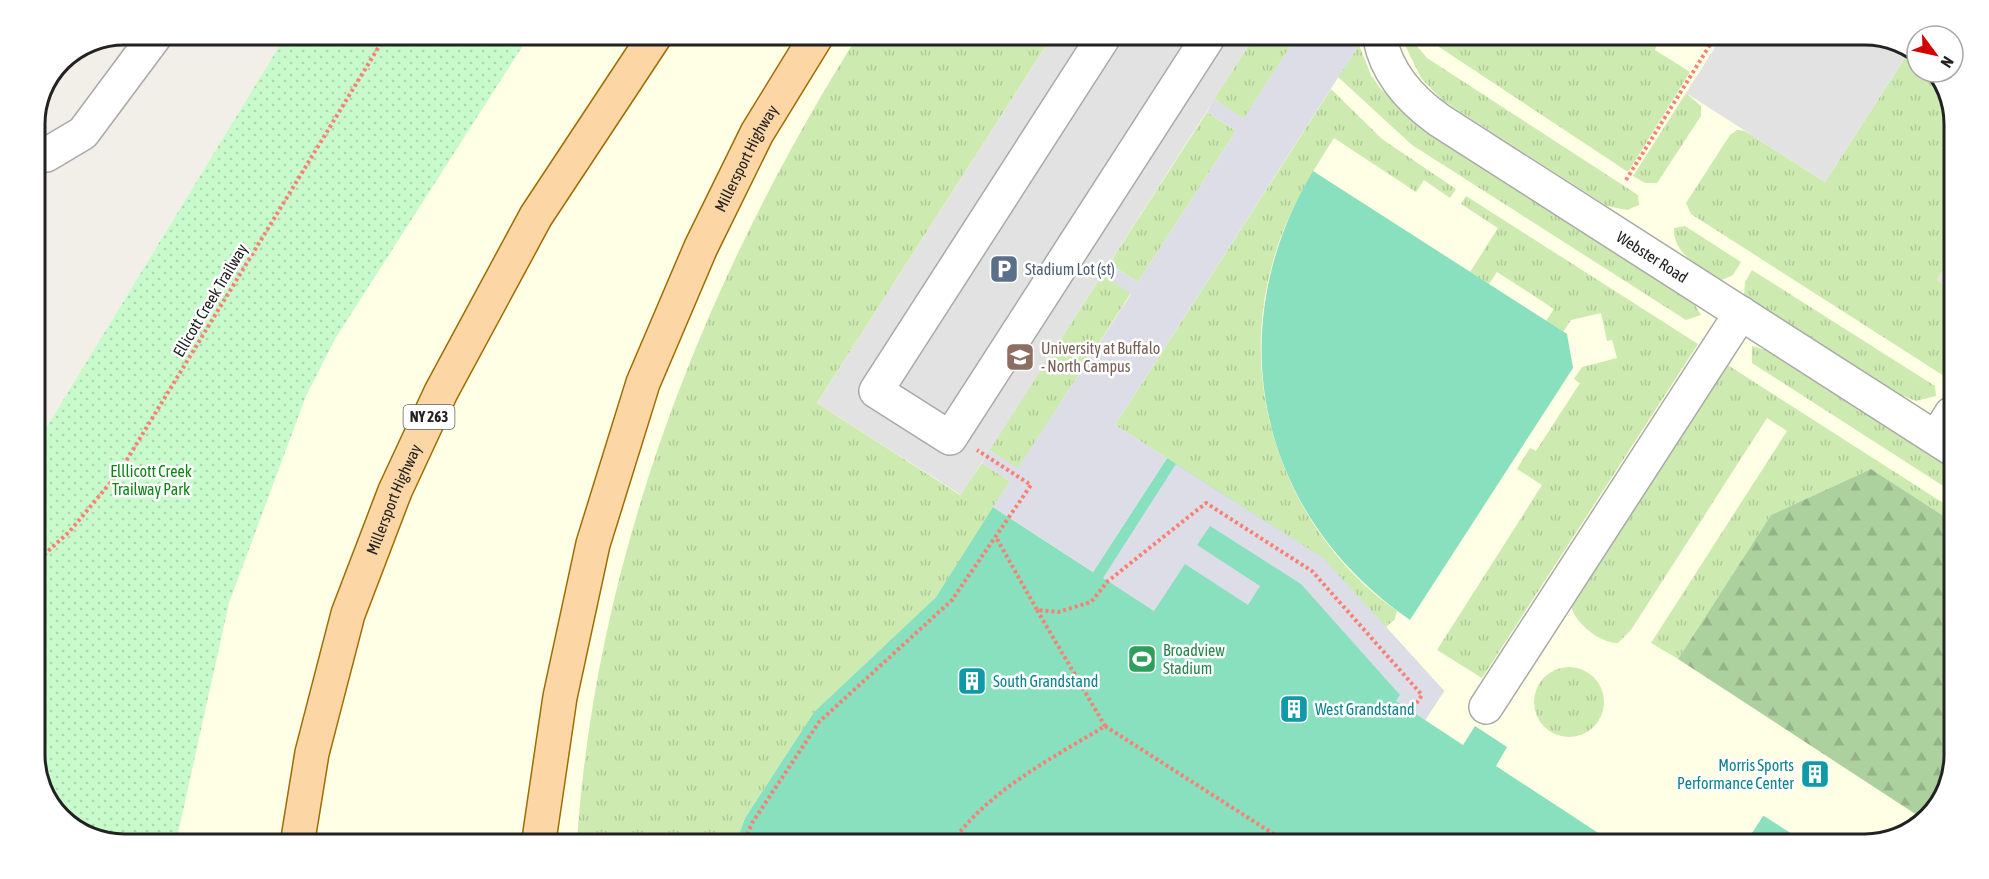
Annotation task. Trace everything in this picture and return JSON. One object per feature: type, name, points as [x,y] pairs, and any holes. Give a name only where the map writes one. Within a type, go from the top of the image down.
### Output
[{"type":"main road","name":"Millersport Highway","points":[[299,834],[312,753],[348,614],[395,491],[441,392],[536,216],[649,45]]},
{"type":"main road","name":"Millersport Highway","points":[[540,834],[560,697],[593,544],[643,383],[701,247],[757,133],[811,45]]},
{"type":"street","points":[[45,155],[83,133],[149,45]]},
{"type":"street","points":[[1099,45],[876,392],[950,438],[1203,45]]},
{"type":"street","name":"Webster Road","points":[[1383,45],[1400,84],[1426,111],[1742,313],[1944,433]]},
{"type":"street","points":[[1486,707],[1742,313]]},
{"type":"path","name":"Ellicott Creek Trailway","points":[[45,554],[70,531],[120,471],[381,45]]},
{"type":"path","points":[[1626,180],[1710,45]]},
{"type":"path","points":[[748,834],[752,823],[819,722],[952,600],[997,538],[1031,485],[952,435]]},
{"type":"path","points":[[1037,610],[1058,612],[1091,602],[1108,581],[1206,503],[1312,571],[1422,695],[1412,711]]},
{"type":"path","points":[[997,538],[1105,726],[1274,834]]},
{"type":"path","points":[[960,834],[991,801],[1027,773],[1105,726]]},
{"type":"shaded area","name":"University at Buffalo - North Campus","points":[[280,45],[1865,45],[1895,51],[1905,56],[1905,84],[1933,84],[1940,99],[1944,119],[1944,755],[1938,785],[1928,803],[1909,821],[1895,828],[1865,834],[124,834],[94,828],[68,811],[51,785],[45,760],[45,430]]},
{"type":"shaded area","name":"Stadium Lot (st)","points":[[1047,45],[1249,45],[961,495],[817,403]]},
{"type":"shaded area","points":[[1291,45],[1359,45],[1115,425],[1167,458],[1093,572],[993,507],[1010,481],[982,463],[989,450],[1018,468],[1131,294],[1102,275],[1109,264],[1138,282],[1236,131],[1207,112],[1214,99],[1244,118]]},
{"type":"shaded area","points":[[1716,45],[1865,45],[1895,51],[1905,56],[1825,182],[1686,93]]},
{"type":"shaded area","points":[[1944,269],[1944,284],[1937,280]]},
{"type":"shaded area","points":[[1176,464],[1323,558],[1444,691],[1425,720],[1396,701],[1400,695],[1301,584],[1210,526],[1197,545],[1260,586],[1248,605],[1185,564],[1154,611],[1103,578]]},
{"type":"green space","name":"Elllicott Creek Trailway Park","points":[[280,45],[523,45],[335,339],[306,396],[229,603],[178,834],[124,834],[94,828],[68,811],[51,785],[45,760],[45,430]]},
{"type":"green space","points":[[852,45],[1047,45],[817,403],[960,495],[982,463],[1010,481],[936,597],[814,712],[745,818],[739,834],[578,834],[589,733],[608,627],[634,523],[668,421],[707,321],[752,224],[802,129]]},
{"type":"green space","points":[[1249,45],[1291,45],[1244,119],[1214,99]]},
{"type":"green space","points":[[1359,45],[1371,75],[1380,88],[1417,125],[1685,297],[1695,305],[1701,315],[1686,320],[1412,145],[1338,77]]},
{"type":"green space","points":[[1405,45],[1416,45],[1427,58],[1638,195],[1639,205],[1627,210],[1607,206],[1442,100],[1421,78]]},
{"type":"green space","points":[[1436,45],[1656,45],[1655,50],[1690,72],[1628,172]]},
{"type":"green space","points":[[1905,58],[1905,84],[1933,84],[1940,99],[1944,119],[1944,269],[1937,280],[1944,284],[1944,376],[1691,214],[1686,203],[1730,135],[1737,130],[1745,131],[1825,182]]},
{"type":"green space","points":[[1331,89],[1382,139],[1456,189],[1450,198],[1424,180],[1416,192],[1334,138],[1305,185],[1282,234],[1271,269],[1262,317],[1261,365],[1268,413],[1281,459],[1301,503],[1327,544],[1359,580],[1397,611],[1395,619],[1386,627],[1323,558],[1115,425]]},
{"type":"green space","points":[[1686,93],[1701,106],[1701,116],[1657,183],[1645,183],[1633,176]]},
{"type":"green space","points":[[1207,112],[1236,131],[1138,282],[1109,264]]},
{"type":"green space","points":[[1313,171],[1567,334],[1573,368],[1410,620],[1358,577],[1317,528],[1287,473],[1268,415],[1262,355],[1267,293],[1284,231]]},
{"type":"green space","points":[[1466,196],[1698,344],[1482,678],[1437,650],[1542,485],[1517,469],[1530,448],[1536,451],[1580,383],[1574,379],[1582,367],[1617,358],[1612,340],[1607,341],[1601,313],[1571,320],[1563,332],[1546,321],[1554,309],[1497,272],[1489,284],[1470,272],[1498,228],[1461,204]]},
{"type":"green space","points":[[1685,226],[1741,262],[1733,275],[1722,280],[1683,253],[1675,238],[1674,228]]},
{"type":"green space","points":[[1752,270],[1935,386],[1936,396],[1916,401],[1901,395],[1744,295],[1745,282]]},
{"type":"green space","points":[[1102,275],[1131,293],[1018,469],[989,450]]},
{"type":"green space","points":[[1752,346],[1769,351],[1944,464],[1944,486],[1752,363]]},
{"type":"green space","points":[[1723,362],[1944,504],[1944,516],[1871,469],[1771,515],[1678,659],[1651,643],[1787,431],[1767,418],[1631,630],[1618,643],[1603,640],[1587,630],[1575,616],[1571,601]]},
{"type":"green space","name":"Broadview Stadium","points":[[1167,458],[1323,558],[1444,691],[1425,720],[1463,745],[1475,726],[1507,747],[1496,766],[1600,834],[739,834],[745,818],[814,712],[936,597],[993,507],[1093,572]]},
{"type":"green space","points":[[1871,469],[1944,516],[1944,755],[1938,785],[1928,803],[1916,815],[1678,659],[1771,515]]},
{"type":"green space","points":[[1562,667],[1576,667],[1589,673],[1598,682],[1604,695],[1602,715],[1594,727],[1576,737],[1562,737],[1549,731],[1540,722],[1534,709],[1534,695],[1540,682],[1549,673]]},
{"type":"green space","points":[[1764,816],[1792,834],[1751,834]]},
{"type":"place","name":"Stadium Lot (st)","points":[[1004,269]]},
{"type":"place","name":"University at Buffalo - North Campus","points":[[1020,357]]},
{"type":"place","name":"Broadview Stadium","points":[[1142,659]]},
{"type":"place","name":"South Grandstand","points":[[972,681]]},
{"type":"place","name":"West Grandstand","points":[[1294,709]]},
{"type":"place","name":"Morris Sports Performance Center","points":[[1815,774]]}]
